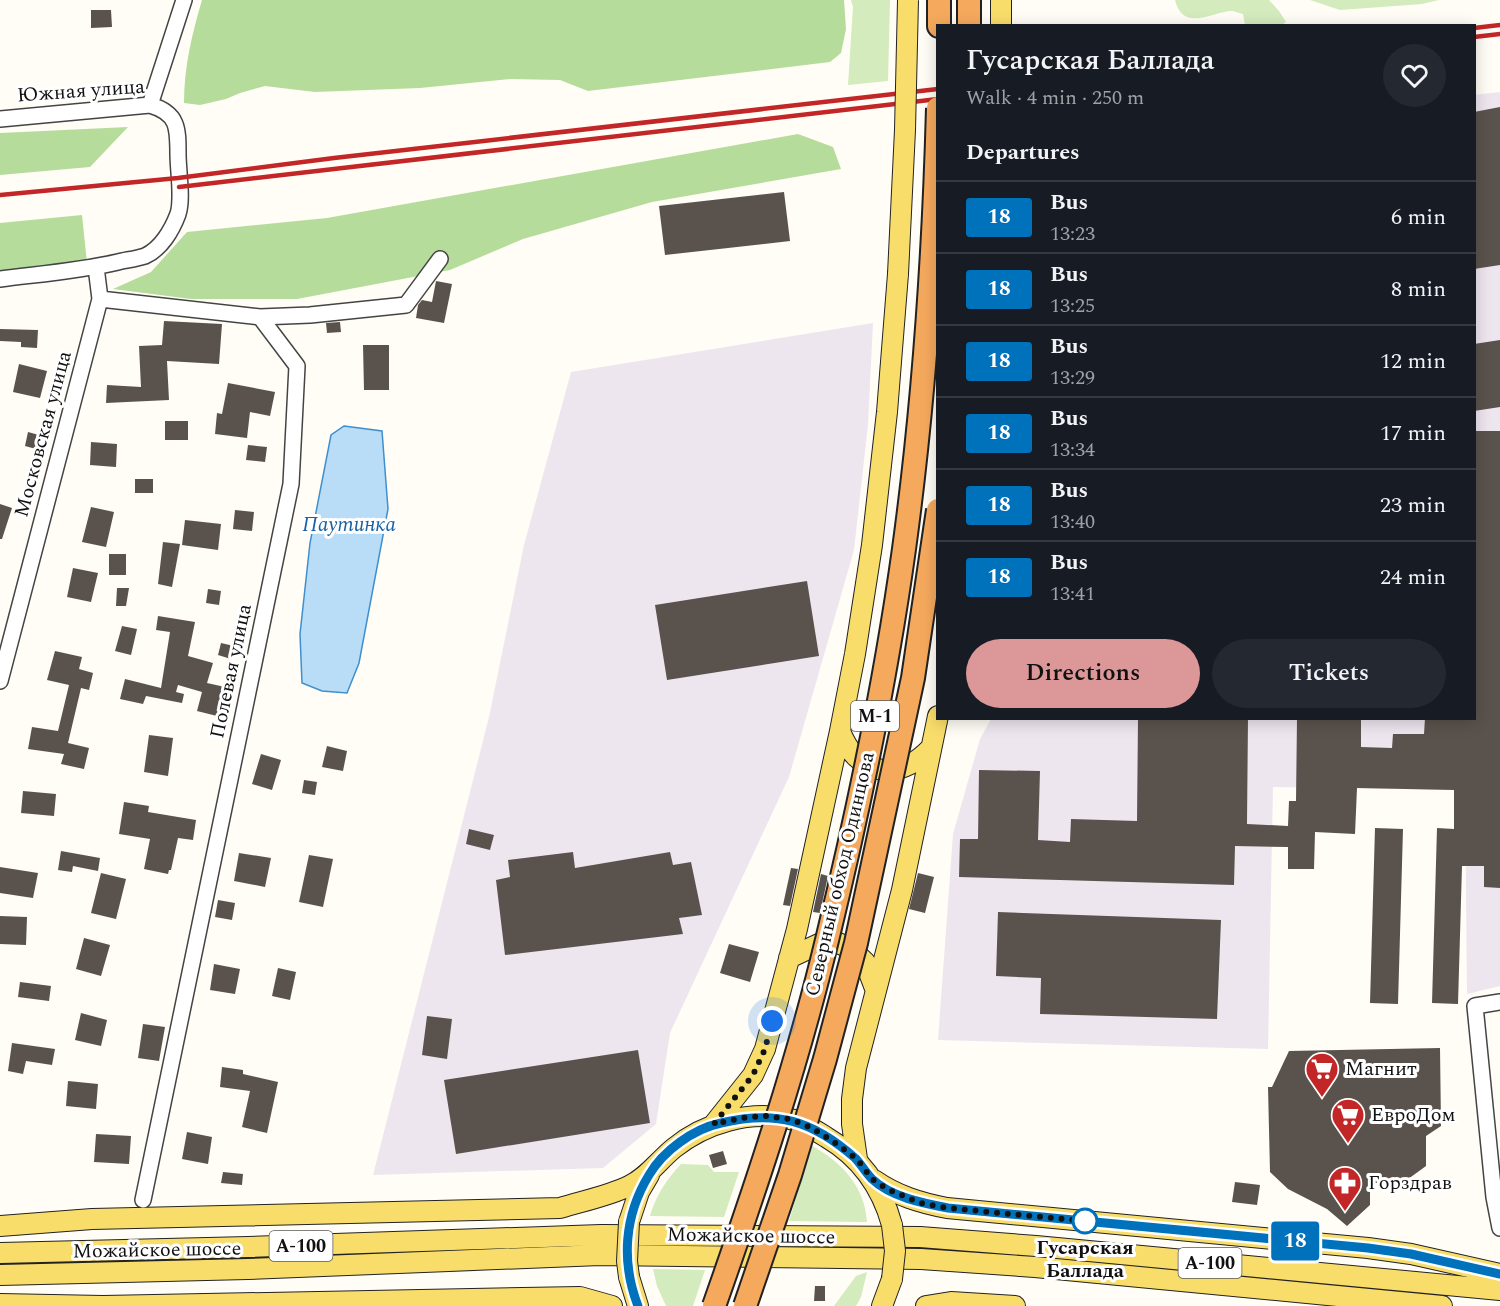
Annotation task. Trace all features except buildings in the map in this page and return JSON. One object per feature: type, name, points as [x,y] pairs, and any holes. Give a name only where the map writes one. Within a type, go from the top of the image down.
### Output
[{"type":"highway","points":[[939,0],[939,24]]},
{"type":"highway","points":[[969,0],[969,24]]},
{"type":"highway","name":"Северный обход Одинцова","points":[[714,1306],[763,1166],[801,1040],[828,936],[884,672],[904,549],[918,426],[928,303],[936,147]]},
{"type":"highway","name":"Северный обход Одинцова","points":[[745,1306],[794,1165],[856,943],[913,678],[936,523]]},
{"type":"main road","points":[[714,1124],[753,1075],[761,1058],[789,958],[855,654],[872,545],[887,412],[896,301],[905,130],[908,0]]},
{"type":"main road","points":[[1001,0],[1001,24]]},
{"type":"main road","points":[[857,1159],[852,1124],[852,1096],[856,1068],[902,890],[937,720]]},
{"type":"main road","points":[[840,731],[846,747],[857,759],[871,768],[887,771],[904,769],[918,761],[930,749]]},
{"type":"main road","points":[[789,958],[821,943],[844,945],[865,962],[876,991]]},
{"type":"main road","points":[[0,1226],[92,1219],[560,1208],[631,1185],[652,1170],[671,1150],[691,1134],[714,1124],[765,1116],[790,1119],[812,1128],[857,1159],[872,1179],[887,1205],[895,1251],[892,1279],[882,1306]]},
{"type":"main road","points":[[638,1306],[629,1277],[627,1260],[629,1221],[639,1192],[652,1170]]},
{"type":"main road","points":[[872,1179],[887,1189],[920,1203],[948,1208],[1368,1248],[1411,1254],[1500,1274]]},
{"type":"main road","name":"Можайское шоссе","points":[[0,1253],[601,1235],[920,1238],[1036,1246],[1500,1290]]},
{"type":"main road","name":"Можайское шоссе","points":[[0,1275],[248,1269],[600,1255],[921,1259],[1035,1267],[1442,1306]]},
{"type":"main road","points":[[0,1304],[126,1305],[580,1297],[612,1306]]},
{"type":"main road","points":[[926,1306],[951,1302],[1016,1306]]},
{"type":"street","points":[[150,105],[184,0]]},
{"type":"street","name":"Южная улица","points":[[0,119],[150,105],[163,109],[174,121],[178,143],[179,212],[163,243],[146,255],[96,267]]},
{"type":"street","points":[[100,299],[260,317],[310,315],[406,305],[440,259]]},
{"type":"street","points":[[0,279],[96,267]]},
{"type":"street","name":"Московская улица","points":[[0,681],[100,299],[96,267]]},
{"type":"street","name":"Полевая улица","points":[[143,1200],[291,484],[297,366],[260,317]]},
{"type":"street","points":[[1500,1002],[1475,1006],[1494,1197],[1500,1228]]},
{"type":"shaded area","points":[[1500,92],[1500,986],[1467,994],[1465,790],[1273,787],[1268,1049],[938,1040],[953,834],[980,739],[990,720],[1476,720],[1476,95]]},
{"type":"shaded area","points":[[873,323],[868,425],[854,550],[789,777],[670,1033],[656,1124],[603,1168],[373,1175],[489,717],[524,545],[571,372]]},
{"type":"green space","points":[[202,0],[844,0],[846,29],[841,53],[830,62],[588,91],[560,80],[511,79],[420,88],[315,92],[265,86],[200,105],[184,103],[189,51]]},
{"type":"green space","points":[[851,0],[890,0],[888,81],[848,85],[853,7]]},
{"type":"green space","points":[[1175,0],[1269,0],[1286,22],[1283,24],[1245,24],[1243,14],[1233,11],[1192,18],[1185,16],[1179,10]]},
{"type":"green space","points":[[1310,0],[1439,0],[1422,4],[1340,10]]},
{"type":"green space","points":[[128,127],[90,167],[0,175],[0,133]]},
{"type":"green space","points":[[798,134],[833,147],[841,169],[652,202],[523,239],[450,270],[297,299],[191,299],[113,289],[151,272],[187,232],[327,218]]},
{"type":"green space","points":[[82,215],[87,263],[0,274],[0,223]]},
{"type":"green space","points":[[812,1146],[833,1160],[850,1177],[862,1198],[867,1222],[789,1221]]},
{"type":"green space","points":[[681,1164],[708,1165],[714,1172],[739,1172],[724,1217],[650,1216],[662,1188]]},
{"type":"green space","points":[[653,1269],[705,1270],[693,1306],[666,1306],[657,1286]]},
{"type":"green space","points":[[867,1272],[861,1297],[856,1306],[834,1306],[856,1276]]},
{"type":"water","name":"Паутинка","points":[[344,426],[382,431],[388,509],[359,663],[347,693],[322,691],[302,683],[300,634],[310,543],[331,435]]},
{"type":"railway","points":[[1476,28],[1500,25]]},
{"type":"railway","points":[[1476,37],[1500,34]]},
{"type":"railway","points":[[0,195],[178,178],[936,89]]},
{"type":"railway","points":[[179,187],[936,99]]},
{"type":"bus line","name":"18","points":[[638,1306],[629,1277],[627,1240],[629,1221],[639,1192],[652,1170],[671,1150],[691,1134],[714,1124],[765,1116],[790,1119],[812,1128],[857,1159],[872,1179],[887,1189],[920,1203],[948,1208],[1368,1248],[1411,1254],[1500,1274]]},
{"type":"place","name":"Магнит","points":[[1322,1098]]},
{"type":"place","name":"ЕвроДом","points":[[1348,1144]]},
{"type":"place","name":"Горздрав","points":[[1345,1212]]},
{"type":"place","name":"Гусарская Баллада","points":[[1085,1221]]},
{"type":"route","points":[[772,1021],[765,1049],[753,1075],[714,1124],[765,1116],[790,1119],[812,1128],[834,1142],[857,1159],[872,1179],[887,1189],[920,1203],[948,1208],[1085,1221]]}]
